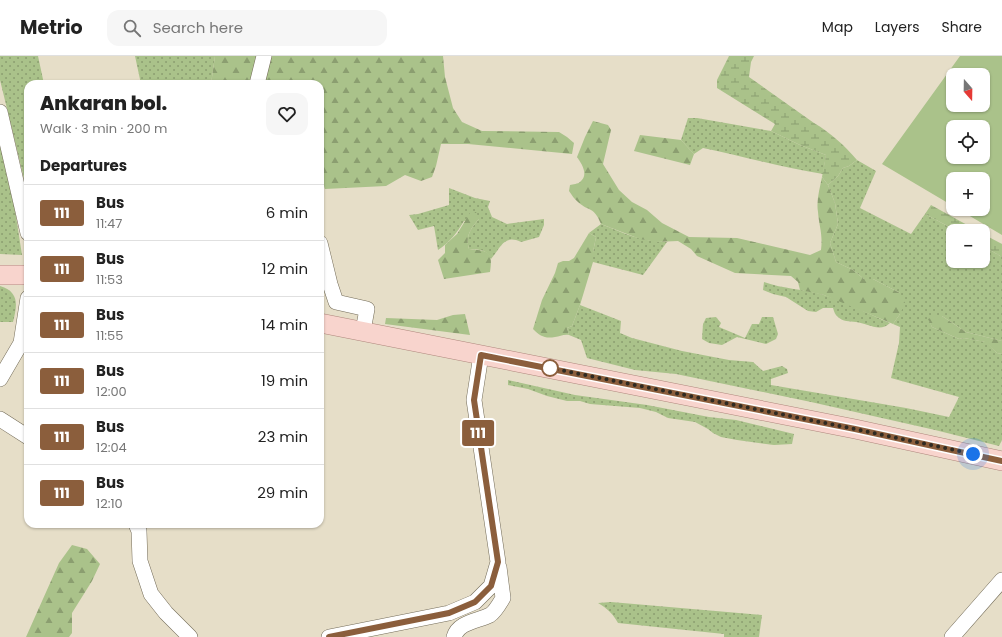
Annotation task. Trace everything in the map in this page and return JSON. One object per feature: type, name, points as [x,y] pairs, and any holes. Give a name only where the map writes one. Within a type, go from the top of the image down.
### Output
[{"type":"main road","points":[[0,275],[24,274]]},
{"type":"main road","points":[[324,324],[855,429],[1002,461]]},
{"type":"street","points":[[258,80],[264,56]]},
{"type":"street","points":[[0,112],[24,216]]},
{"type":"street","points":[[324,259],[336,302],[367,309],[363,332]]},
{"type":"street","points":[[0,379],[21,343],[24,324]]},
{"type":"street","points":[[454,637],[454,634],[462,626],[491,614],[503,598],[474,400],[481,355]]},
{"type":"street","points":[[0,419],[24,435]]},
{"type":"street","points":[[138,528],[140,561],[151,594],[166,613],[190,637]]},
{"type":"street","points":[[329,637],[449,613],[475,602],[491,586],[498,562]]},
{"type":"street","points":[[952,637],[1002,580]]},
{"type":"green space","points":[[0,56],[38,56],[43,80],[24,80],[24,179],[0,80]]},
{"type":"green space","points":[[135,56],[215,56],[212,80],[140,80]]},
{"type":"green space","points":[[215,56],[443,56],[445,77],[453,108],[462,122],[482,131],[559,132],[574,143],[572,154],[468,144],[441,144],[432,177],[421,181],[405,175],[386,186],[325,189],[324,80],[212,80]]},
{"type":"green space","points":[[729,56],[754,56],[751,62],[749,77],[832,135],[857,160],[849,166],[843,168],[838,176],[828,185],[822,177],[826,155],[800,145],[771,131],[775,124],[717,88],[717,80]]},
{"type":"green space","points":[[960,56],[1002,56],[1002,235],[990,228],[990,224],[983,224],[970,216],[990,216],[990,172],[946,172],[946,202],[882,164],[946,75],[946,112],[990,112],[990,68],[951,68]]},
{"type":"green space","points":[[688,118],[697,118],[771,131],[800,145],[826,155],[823,174],[793,169],[703,148],[694,154],[681,140]]},
{"type":"green space","points":[[593,121],[608,125],[611,130],[603,164],[619,190],[632,202],[647,210],[662,223],[689,237],[737,238],[810,255],[821,250],[821,235],[818,217],[818,194],[822,177],[828,185],[835,203],[838,224],[830,243],[836,262],[853,270],[864,279],[873,279],[900,293],[905,303],[900,314],[893,324],[824,295],[800,290],[798,282],[791,276],[735,273],[697,256],[691,249],[678,241],[656,242],[640,239],[601,224],[596,214],[577,201],[569,191],[570,185],[579,183],[583,179],[583,166],[577,157]]},
{"type":"green space","points":[[640,135],[681,140],[694,154],[690,165],[634,151]]},
{"type":"green space","points":[[0,140],[13,197],[22,255],[0,254]]},
{"type":"green space","points":[[857,160],[876,171],[860,208],[911,234],[925,214],[946,225],[946,268],[990,268],[990,250],[1002,257],[1002,341],[966,332],[942,316],[929,320],[932,327],[959,339],[964,338],[986,342],[997,353],[1002,354],[1002,440],[999,446],[811,402],[676,374],[635,370],[587,358],[581,340],[569,335],[567,328],[572,326],[580,305],[621,321],[620,333],[632,338],[682,351],[729,360],[753,362],[763,371],[782,366],[787,369],[788,373],[771,379],[771,385],[906,408],[949,417],[959,397],[891,378],[899,343],[900,327],[893,324],[900,314],[900,293],[873,279],[864,279],[853,270],[836,262],[830,243],[838,224],[835,203],[828,185],[838,176],[843,168],[849,166]]},
{"type":"green space","points":[[449,188],[475,198],[490,201],[488,207],[492,217],[507,224],[544,219],[544,225],[539,237],[521,242],[515,240],[507,241],[500,246],[491,259],[485,252],[469,249],[468,236],[479,219],[464,221],[453,237],[438,250],[434,226],[418,230],[409,215],[418,214],[449,205]]},
{"type":"green space","points":[[931,205],[946,213],[946,216],[951,216],[965,224],[946,225],[925,214]]},
{"type":"green space","points":[[476,212],[479,219],[468,236],[469,249],[481,250],[488,253],[491,260],[490,272],[444,279],[438,260],[445,253],[445,245],[457,234],[470,213]]},
{"type":"green space","points":[[601,224],[641,239],[667,242],[643,275],[593,262],[596,237],[589,233]]},
{"type":"green space","points":[[589,233],[596,237],[593,262],[572,326],[567,328],[569,335],[551,338],[543,336],[533,329],[542,300],[555,273],[558,263],[569,261],[574,258]]},
{"type":"green space","points":[[990,238],[1002,244],[1002,257],[990,250]]},
{"type":"green space","points":[[764,282],[824,295],[890,323],[882,327],[873,327],[860,323],[844,321],[837,316],[833,308],[823,308],[816,312],[808,311],[786,297],[763,290]]},
{"type":"green space","points":[[0,286],[11,292],[16,300],[13,322],[0,322]]},
{"type":"green space","points":[[465,314],[470,335],[385,324],[386,318],[437,320],[453,315]]},
{"type":"green space","points":[[935,316],[942,316],[966,332],[1002,341],[1002,354],[997,353],[985,342],[964,338],[959,339],[932,327],[928,319]]},
{"type":"green space","points":[[716,317],[721,323],[719,327],[745,338],[752,324],[759,324],[762,317],[773,317],[778,334],[776,339],[766,344],[737,337],[722,345],[709,343],[702,339],[703,324],[706,318]]},
{"type":"green space","points":[[508,380],[575,395],[736,420],[794,434],[792,444],[774,445],[721,437],[695,422],[668,418],[656,412],[640,408],[590,404],[580,401],[567,401],[528,389],[508,385]]},
{"type":"green space","points":[[72,545],[87,549],[100,564],[92,581],[72,613],[72,633],[69,637],[26,637],[59,563]]},
{"type":"green space","points":[[611,602],[762,615],[759,637],[724,637],[724,634],[618,623],[610,612],[598,603]]},
{"type":"bus line","name":"111","points":[[329,637],[449,613],[475,602],[491,586],[498,562],[474,400],[481,355],[855,429],[1002,461]]},
{"type":"route","points":[[550,368],[973,454]]}]
